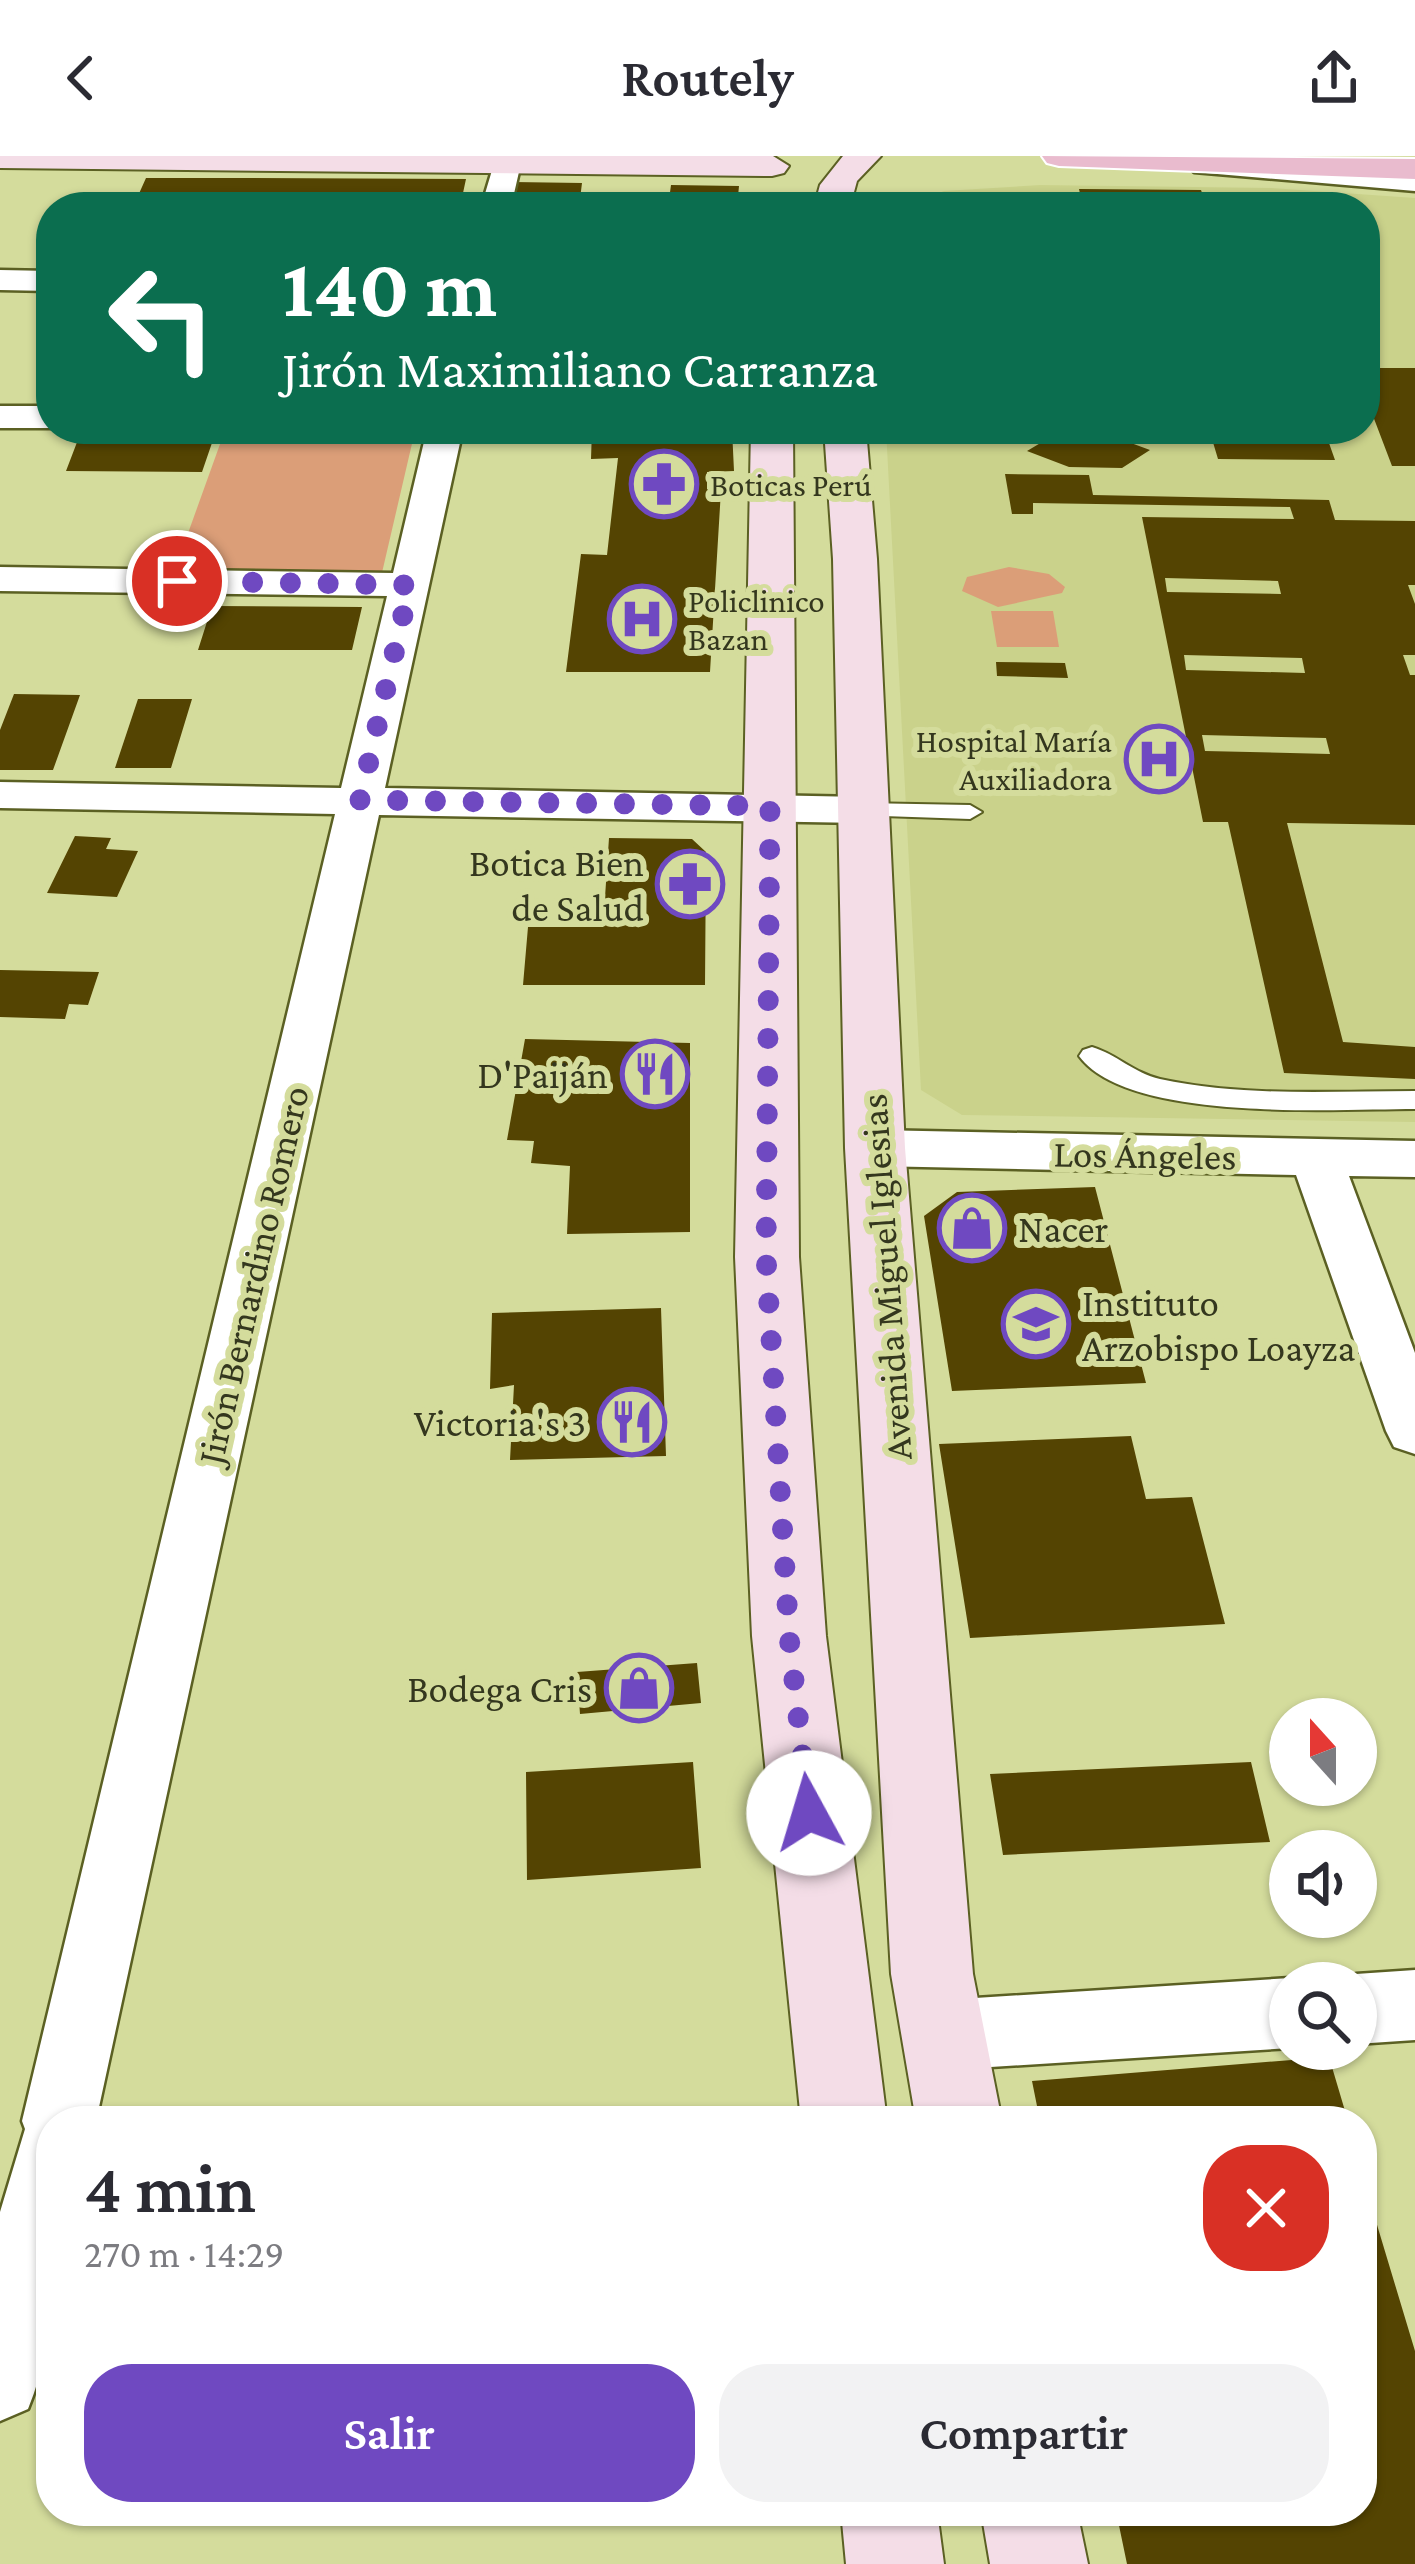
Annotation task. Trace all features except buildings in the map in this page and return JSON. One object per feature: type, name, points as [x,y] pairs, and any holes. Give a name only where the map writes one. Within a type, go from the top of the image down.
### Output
[{"type":"main road","points":[[834,192],[849,167],[864,156]]},
{"type":"main road","points":[[1072,157],[1415,169]]},
{"type":"main road","points":[[0,158],[770,161],[771,192]]},
{"type":"main road","points":[[772,444],[766,1256],[789,1636],[842,2106]]},
{"type":"main road","name":"Avenida Miguel Iglesias","points":[[846,444],[855,559],[875,1148],[932,1974],[956,2106]]},
{"type":"main road","points":[[771,559],[855,559]]},
{"type":"main road","points":[[891,2526],[895,2564]]},
{"type":"main road","points":[[1032,2526],[1039,2564]]},
{"type":"street","points":[[499,192],[506,163]]},
{"type":"street","points":[[1176,163],[1415,182]]},
{"type":"street","points":[[0,280],[36,280]]},
{"type":"street","points":[[0,417],[36,418]]},
{"type":"street","name":"Jirón Bernardino Romero","points":[[62,2106],[442,444]]},
{"type":"street","points":[[0,579],[410,585]]},
{"type":"street","points":[[0,795],[862,810]]},
{"type":"street","name":"Los Ángeles","points":[[875,1148],[1415,1160]]},
{"type":"street","points":[[1316,1158],[1415,1431]]},
{"type":"street","points":[[1377,2008],[1415,2005]]},
{"type":"street","points":[[944,2035],[1269,2014]]},
{"type":"street","points":[[0,2380],[36,2222]]},
{"type":"lane","points":[[862,810],[970,812]]},
{"type":"lane","points":[[1092,1056],[1105,1072],[1164,1091],[1415,1100]]},
{"type":"shaded area","name":"Hospital María Auxiliadora","points":[[1040,185],[1329,192],[941,192]]},
{"type":"shaded area","name":"Hospital María Auxiliadora","points":[[1380,196],[1415,198],[1415,1122],[962,1115],[921,1090],[887,444],[1380,444]]},
{"type":"shaded area","points":[[220,444],[412,444],[381,577],[173,575]]},
{"type":"shaded area","points":[[1009,567],[1049,574],[1065,587],[1062,593],[998,607],[962,591],[967,577]]},
{"type":"shaded area","points":[[991,611],[1053,611],[1059,647],[997,647]]},
{"type":"place","name":"Boticas Perú","points":[[664,484]]},
{"type":"place","name":"Policlinico Bazan","points":[[642,619]]},
{"type":"place","name":"Hospital María Auxiliadora","points":[[1159,759]]},
{"type":"place","name":"Botica Bien de Salud","points":[[690,884]]},
{"type":"place","name":"D'Paiján","points":[[655,1074]]},
{"type":"place","name":"Nacer","points":[[972,1228]]},
{"type":"place","name":"Instituto Arzobispo Loayza","points":[[1036,1324]]},
{"type":"place","name":"Victoria's 3","points":[[632,1422]]},
{"type":"place","name":"Bodega Cris","points":[[639,1688]]},
{"type":"route","points":[[177,581],[410,585],[360,800],[770,806],[766,1256],[789,1636],[809,1813]]}]
